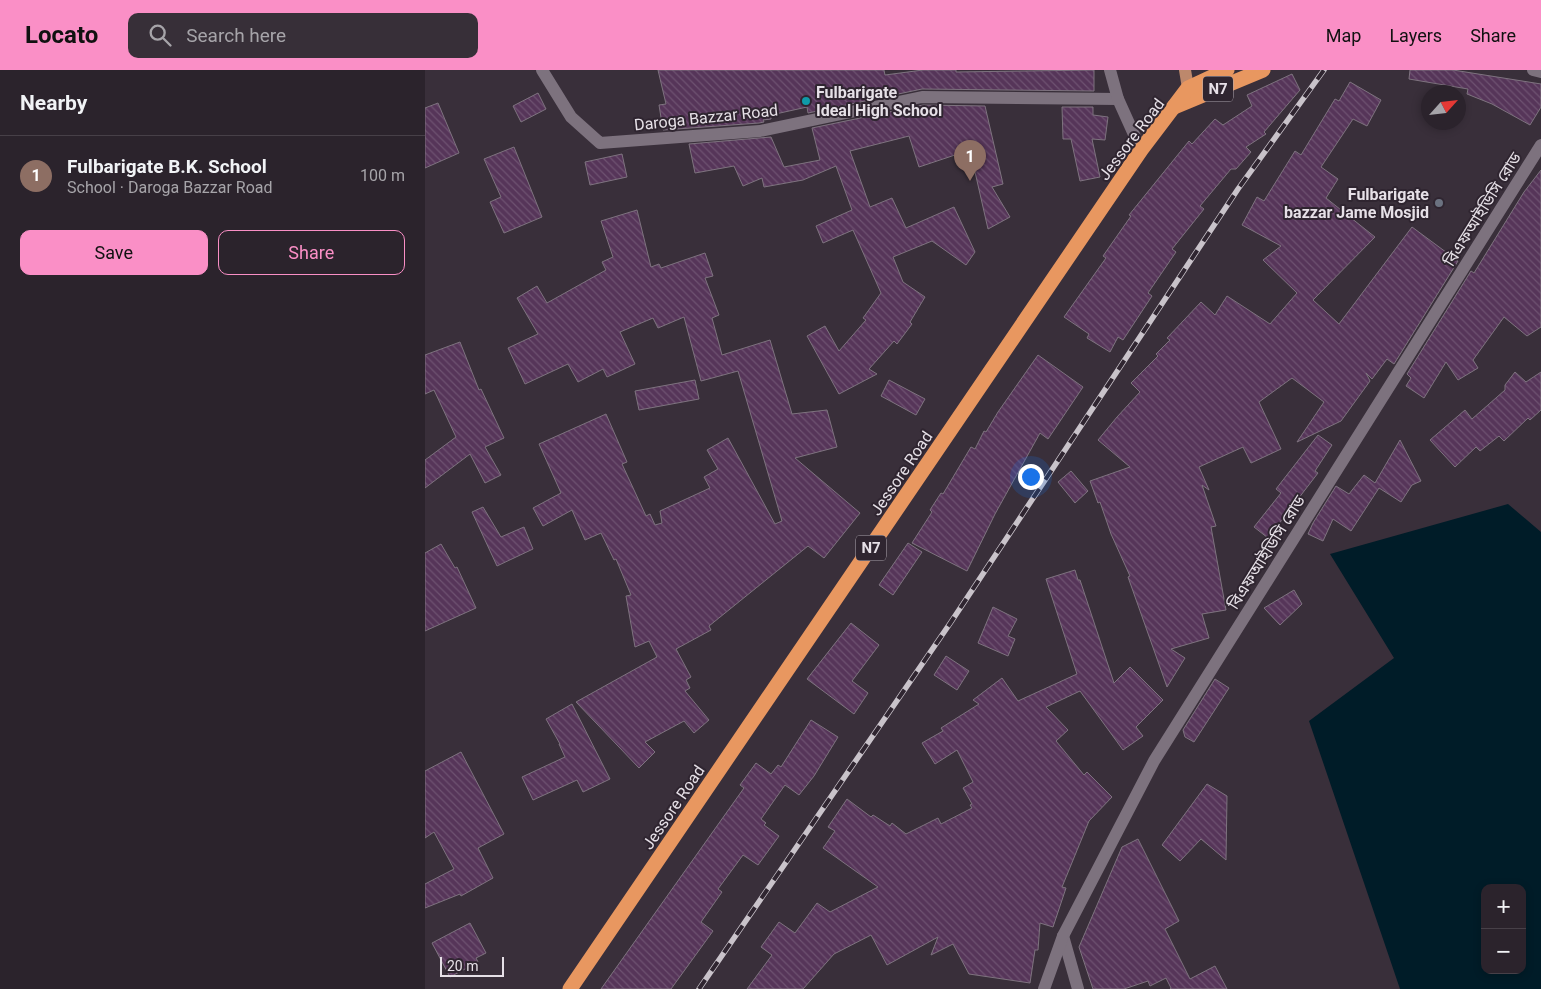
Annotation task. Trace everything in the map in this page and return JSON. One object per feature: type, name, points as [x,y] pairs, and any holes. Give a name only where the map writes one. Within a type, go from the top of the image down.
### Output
[{"type":"highway","name":"N7","points":[[1191,93],[1227,70]]},
{"type":"highway","name":"N7","points":[[1191,93],[1263,70]]},
{"type":"highway","name":"Jessore Road","points":[[570,989],[1141,150],[1172,107],[1191,93]]},
{"type":"main road","points":[[1185,70],[1191,93]]},
{"type":"street","name":"Daroga Bazzar Road","points":[[542,70],[571,117],[600,143],[760,131],[922,97],[1118,99]]},
{"type":"street","points":[[1110,70],[1118,99],[1141,150]]},
{"type":"street","points":[[1533,70],[1541,72]]},
{"type":"street","name":"বিএফআইডিসি রোড","points":[[1044,989],[1063,936],[1154,761],[1541,145]]},
{"type":"street","points":[[1063,936],[1078,989]]},
{"type":"water","points":[[1508,504],[1541,532],[1541,989],[1400,989],[1309,721],[1394,658],[1330,554]]},
{"type":"building","points":[[658,70],[884,70],[885,75],[923,70],[956,70],[956,72],[1094,70],[1094,91],[922,89],[808,113],[807,107],[771,115],[771,119],[763,120],[764,122],[759,123],[663,130],[659,105],[666,104]]},
{"type":"building","points":[[1410,70],[1453,70],[1541,84],[1541,107],[1530,125],[1492,104],[1467,94],[1468,89],[1466,89],[1466,85],[1444,85],[1409,79]]},
{"type":"building","points":[[1292,74],[1300,90],[1264,132],[1266,134],[1246,147],[1251,152],[1236,169],[1231,169],[1200,206],[1204,209],[1172,249],[1176,252],[1148,293],[1152,296],[1123,340],[1118,337],[1110,352],[1087,338],[1089,334],[1064,317],[1106,258],[1103,256],[1131,216],[1129,215],[1189,141],[1192,144],[1215,119],[1223,125],[1252,106],[1247,95]]},
{"type":"building","points":[[1350,82],[1381,100],[1367,126],[1353,119],[1321,167],[1338,179],[1326,198],[1375,237],[1313,300],[1339,324],[1412,227],[1458,261],[1394,364],[1387,359],[1372,379],[1366,373],[1370,381],[1341,421],[1297,442],[1324,402],[1292,378],[1259,402],[1281,449],[1251,463],[1243,447],[1199,467],[1209,490],[1202,485],[1216,526],[1211,527],[1226,610],[1202,614],[1209,638],[1171,649],[1185,658],[1167,687],[1128,577],[1130,576],[1090,481],[1130,467],[1098,440],[1140,392],[1131,383],[1158,356],[1156,354],[1170,340],[1167,338],[1201,302],[1215,315],[1227,296],[1270,324],[1297,293],[1263,260],[1281,246],[1242,225],[1257,197],[1264,201],[1295,151],[1301,155],[1335,99],[1339,101]]},
{"type":"building","points":[[538,93],[546,109],[521,122],[513,106]]},
{"type":"building","points":[[438,103],[459,153],[425,168],[425,108]]},
{"type":"building","points":[[923,105],[985,106],[1003,184],[992,187],[1010,217],[988,229],[970,150],[919,167],[909,136],[850,151],[870,207],[892,198],[906,228],[954,207],[975,252],[966,265],[932,241],[893,257],[903,282],[925,297],[910,322],[912,324],[897,344],[894,341],[869,369],[877,374],[839,394],[807,336],[825,326],[839,351],[866,320],[863,318],[881,293],[853,230],[823,243],[816,226],[852,210],[836,166],[803,180],[764,187],[762,178],[743,186],[734,166],[695,173],[689,144],[771,137],[784,167],[820,160],[812,128]]},
{"type":"building","points":[[1062,107],[1093,107],[1093,115],[1108,117],[1105,140],[1092,139],[1100,177],[1080,181],[1071,139],[1063,139]]},
{"type":"building","points":[[514,147],[542,217],[504,233],[490,202],[501,197],[484,159]]},
{"type":"building","points":[[622,154],[627,177],[590,185],[585,162]]},
{"type":"building","points":[[1541,170],[1541,327],[1527,336],[1504,317],[1473,360],[1478,368],[1458,380],[1446,362],[1424,398],[1406,386],[1411,378],[1407,374],[1471,271],[1474,273],[1524,192]]},
{"type":"building","points":[[637,210],[651,267],[659,264],[661,268],[705,253],[713,276],[705,278],[719,315],[712,318],[722,355],[770,340],[792,414],[827,410],[837,447],[795,458],[860,513],[824,558],[808,546],[709,626],[711,630],[676,649],[691,677],[686,680],[690,688],[685,691],[709,720],[694,733],[684,721],[645,742],[655,752],[639,768],[576,702],[657,657],[649,641],[635,647],[626,596],[631,595],[616,559],[614,560],[601,533],[585,540],[572,510],[543,526],[533,508],[561,493],[539,444],[606,414],[627,462],[622,464],[646,516],[650,514],[655,525],[662,523],[660,511],[710,488],[704,477],[718,469],[707,450],[728,438],[775,524],[782,521],[738,371],[701,381],[684,317],[658,328],[653,318],[620,332],[635,364],[607,377],[603,369],[578,382],[568,364],[525,384],[508,348],[538,334],[517,298],[537,286],[547,303],[606,270],[602,262],[613,257],[601,221]]},
{"type":"building","points":[[460,342],[479,390],[481,389],[504,438],[485,447],[501,475],[485,483],[470,454],[425,488],[425,460],[456,437],[434,390],[425,394],[425,355]]},
{"type":"building","points":[[1038,355],[1083,387],[1048,439],[1040,433],[995,514],[967,571],[912,543],[932,512],[930,510],[941,493],[943,494],[971,447],[975,449],[984,431],[986,432]]},
{"type":"building","points":[[1515,372],[1526,382],[1541,372],[1541,410],[1530,420],[1528,418],[1504,441],[1499,436],[1480,451],[1476,447],[1455,467],[1430,440],[1465,410],[1472,419],[1505,390],[1505,385]]},
{"type":"building","points":[[695,380],[699,399],[639,410],[635,391]]},
{"type":"building","points":[[889,380],[925,399],[916,415],[881,396]]},
{"type":"building","points":[[1318,435],[1332,445],[1315,471],[1318,473],[1268,538],[1254,527],[1281,493],[1276,489]]},
{"type":"building","points":[[1400,440],[1421,481],[1412,485],[1401,502],[1379,488],[1351,531],[1333,519],[1323,541],[1308,534],[1336,486],[1349,494],[1364,475],[1375,483]]},
{"type":"building","points":[[1071,471],[1088,491],[1075,503],[1058,482]]},
{"type":"building","points":[[483,507],[501,537],[524,527],[533,549],[497,566],[472,512]]},
{"type":"building","points":[[908,543],[922,552],[893,595],[879,585]]},
{"type":"building","points":[[441,544],[455,568],[457,567],[476,608],[425,631],[425,553]]},
{"type":"building","points":[[1075,570],[1114,683],[1130,667],[1163,700],[1136,727],[1143,736],[1123,750],[1080,691],[1046,707],[1068,730],[1056,741],[1084,775],[1087,772],[1112,797],[1089,821],[1062,887],[1066,888],[1053,927],[1040,923],[1038,950],[1035,950],[1030,983],[969,974],[953,944],[931,955],[938,937],[887,965],[871,935],[834,954],[803,989],[747,989],[772,955],[761,947],[779,922],[795,933],[817,903],[830,912],[878,887],[823,848],[835,831],[828,827],[847,799],[871,817],[873,815],[890,826],[892,823],[906,834],[938,818],[941,824],[972,808],[970,805],[972,804],[963,788],[973,782],[957,750],[935,764],[922,743],[943,731],[941,728],[979,704],[973,700],[1002,678],[1018,701],[1077,674],[1046,579]]},
{"type":"building","points":[[1294,590],[1302,604],[1280,625],[1264,608]]},
{"type":"building","points":[[993,607],[1017,619],[1008,636],[1015,639],[1008,656],[978,643]]},
{"type":"building","points":[[851,623],[879,645],[852,681],[868,693],[854,714],[807,679]]},
{"type":"building","points":[[946,656],[969,671],[957,690],[934,675]]},
{"type":"building","points":[[1215,679],[1229,688],[1194,742],[1185,737],[1183,730]]},
{"type":"building","points":[[572,704],[610,779],[583,792],[577,780],[533,800],[522,777],[565,757],[546,719]]},
{"type":"building","points":[[811,720],[838,737],[814,776],[799,795],[785,785],[761,819],[766,823],[764,825],[779,836],[758,865],[743,855],[718,889],[722,892],[701,922],[713,931],[671,989],[601,989],[744,788],[740,785],[756,763],[771,774],[778,765],[781,767]]},
{"type":"building","points":[[461,752],[504,834],[478,848],[493,878],[461,896],[460,894],[425,908],[425,884],[454,869],[434,832],[425,838],[425,771]]},
{"type":"building","points":[[1207,784],[1227,796],[1226,860],[1201,839],[1180,861],[1162,845]]},
{"type":"building","points":[[1138,839],[1179,921],[1165,929],[1190,979],[1215,966],[1227,989],[1170,989],[1166,978],[1150,986],[1148,981],[1124,989],[1093,989],[1079,947],[1122,847]]},
{"type":"building","points":[[470,923],[486,953],[476,958],[478,962],[450,977],[432,943]]},
{"type":"railway","points":[[699,989],[951,622],[1238,189],[1324,70]]},
{"type":"place","name":"Fulbarigate Ideal High School","points":[[806,101]]},
{"type":"place","name":"Fulbarigate B.K. School","points":[[970,181]]},
{"type":"place","name":"Fulbarigate bazzar Jame Mosjid","points":[[1439,203]]}]
